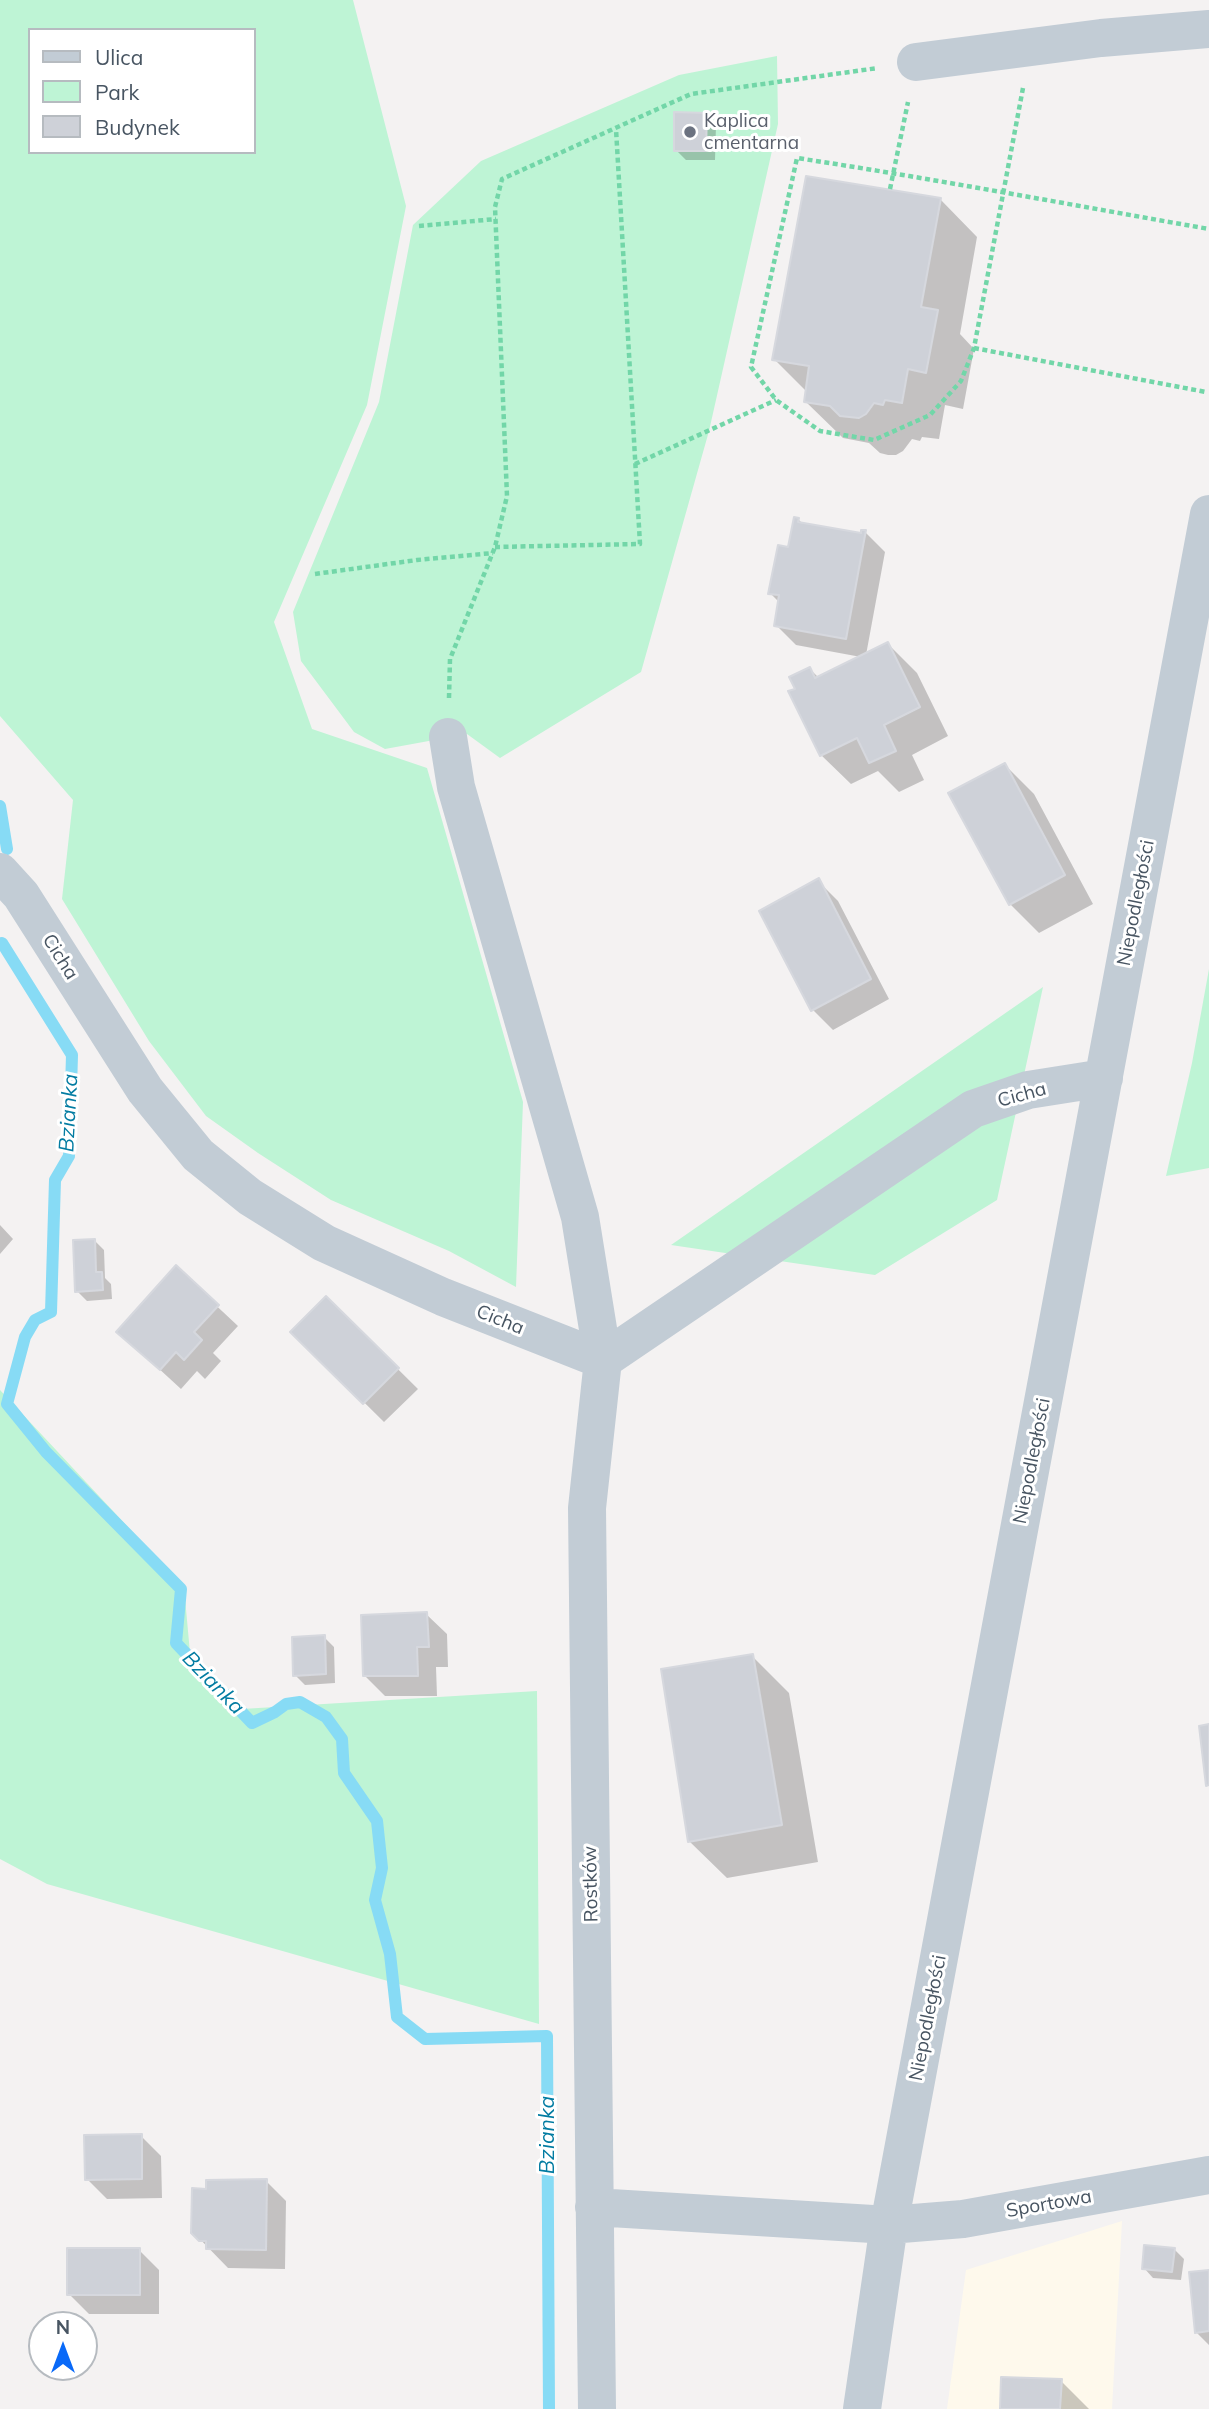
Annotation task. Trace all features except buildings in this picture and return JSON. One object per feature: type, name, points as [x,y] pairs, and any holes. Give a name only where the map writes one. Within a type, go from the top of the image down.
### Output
[{"type":"street","points":[[916,62],[1031,46],[1209,29]]},
{"type":"street","name":"Niepodległości","points":[[862,2409],[889,2225],[1209,514]]},
{"type":"street","name":"Rostków","points":[[448,737],[456,787],[580,1217],[603,1360],[587,1508],[597,2409]]},
{"type":"street","name":"Cicha","points":[[0,872],[21,895],[145,1090],[198,1155],[250,1197],[324,1243],[443,1297],[603,1360],[973,1109],[1028,1090],[1104,1078]]},
{"type":"street","name":"Sportowa","points":[[594,2207],[889,2225],[963,2219],[1209,2175]]},
{"type":"path","points":[[1031,46],[1003,191],[974,348],[961,381],[930,415],[874,440],[820,431],[776,400],[751,367],[797,158],[893,172],[1003,191],[1209,229]]},
{"type":"path","points":[[448,737],[450,659],[494,550],[507,496],[495,207],[502,179],[691,94],[916,62],[890,189]]},
{"type":"path","points":[[315,574],[494,550],[640,544],[616,129]]},
{"type":"path","points":[[419,226],[496,219]]},
{"type":"path","points":[[974,348],[1206,392]]},
{"type":"path","points":[[635,464],[776,400]]},
{"type":"shaded area","points":[[1122,2221],[1112,2409],[947,2409],[966,2270]]},
{"type":"green space","points":[[0,0],[353,0],[406,206],[367,405],[274,622],[312,729],[427,768],[523,1102],[516,1287],[449,1251],[331,1200],[206,1116],[149,1041],[62,899],[73,800],[0,716]]},
{"type":"green space","points":[[777,56],[778,124],[709,431],[641,672],[500,758],[467,734],[385,749],[354,732],[301,661],[293,612],[379,402],[413,225],[481,161],[679,75]]},
{"type":"green space","points":[[1209,969],[1209,1168],[1166,1176],[1192,1063]]},
{"type":"green space","points":[[1043,987],[997,1200],[875,1275],[671,1245]]},
{"type":"green space","points":[[0,1390],[184,1587],[190,1653],[242,1709],[537,1691],[539,2024],[47,1884],[0,1859]]},
{"type":"waterway","name":"Bzianka","points":[[0,806],[7,849]]},
{"type":"waterway","name":"Bzianka","points":[[2,943],[72,1055],[69,1156],[55,1180],[51,1312],[35,1320],[25,1337],[7,1404],[46,1452],[181,1589],[176,1643],[252,1723],[286,1704],[300,1702],[326,1717],[342,1739],[344,1773],[377,1821],[382,1868],[375,1900],[390,1954],[397,2017],[425,2039],[547,2036],[549,2409]]},
{"type":"place","name":"Kaplica cmentarna","points":[[690,132]]}]
